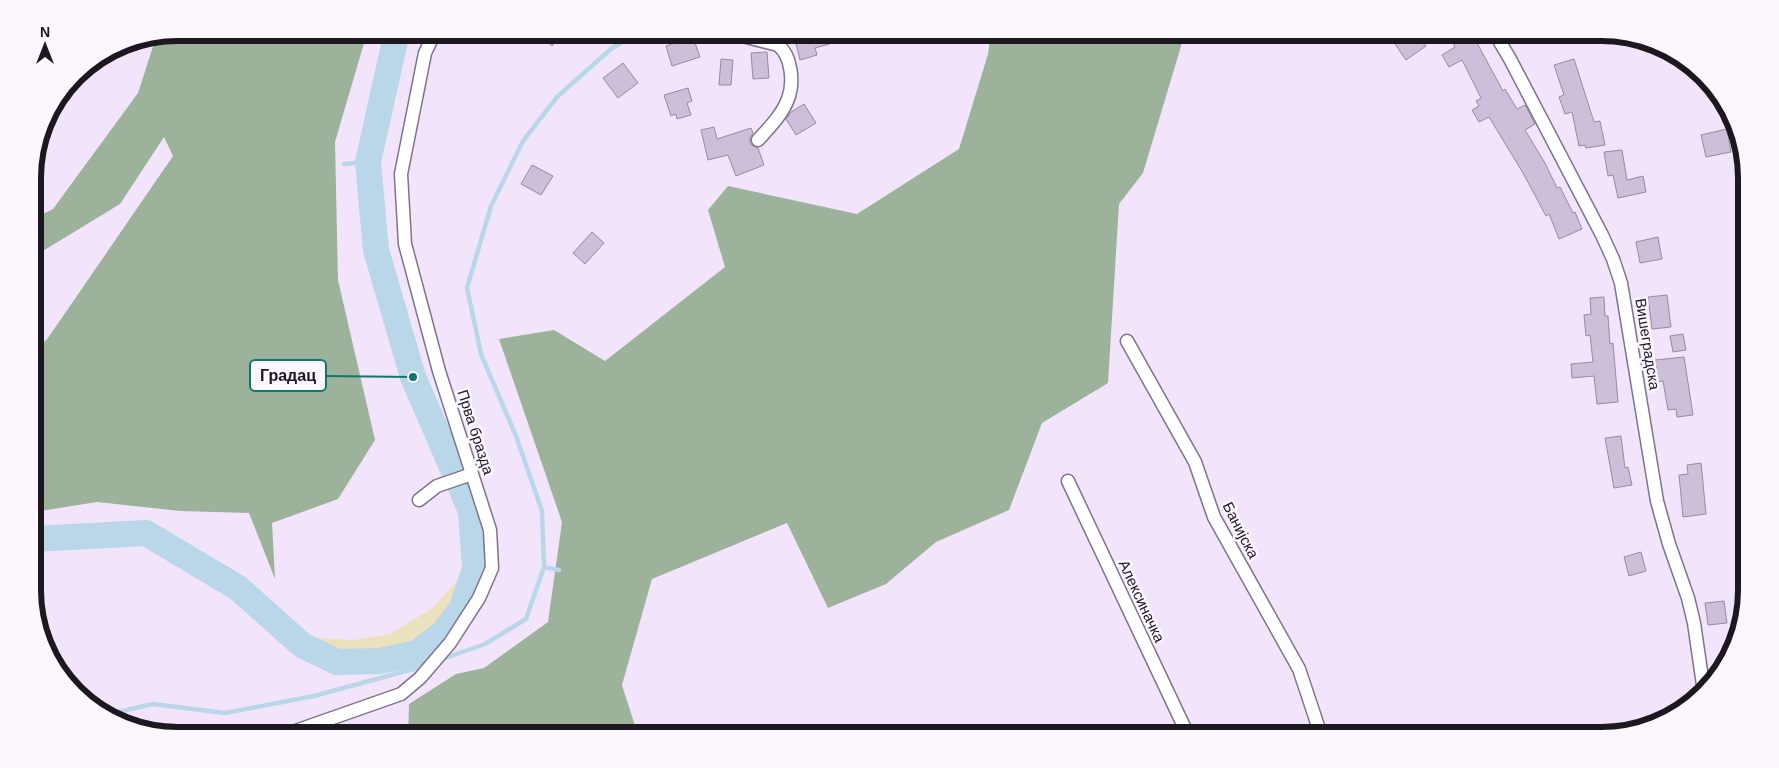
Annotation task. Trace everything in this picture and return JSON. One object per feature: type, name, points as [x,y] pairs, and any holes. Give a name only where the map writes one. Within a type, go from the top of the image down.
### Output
[{"type":"street","name":"Вишеградска","points":[[1499,41],[1602,235],[1621,283],[1657,501],[1669,544],[1688,598],[1702,682]]},
{"type":"street","name":"Прва бразда","points":[[310,727],[402,694],[420,678],[450,643],[479,598],[492,568],[490,530],[439,371],[405,244],[401,174],[425,52],[430,42]]},
{"type":"street","points":[[758,140],[774,121],[788,98],[790,64],[783,49],[778,45],[765,42]]},
{"type":"street","name":"Банијска","points":[[1127,341],[1196,462],[1214,517],[1299,669],[1318,726]]},
{"type":"street","points":[[419,500],[437,486],[472,474]]},
{"type":"street","name":"Алексиначка","points":[[1068,481],[1184,726]]},
{"type":"green space","points":[[990,41],[1183,41],[1143,173],[1119,204],[1108,383],[1042,423],[1009,510],[936,542],[886,584],[828,608],[787,523],[652,579],[622,685],[635,727],[408,727],[409,704],[456,674],[484,668],[548,622],[562,522],[499,339],[554,330],[605,361],[725,267],[708,210],[728,186],[857,214],[959,149],[988,54]]},
{"type":"green space","points":[[169,42],[364,42],[335,142],[338,280],[375,440],[338,499],[272,523],[275,579],[249,513],[180,511],[97,502],[41,511],[42,344],[48,338],[173,156],[164,137],[120,204],[42,252],[42,215],[53,209],[138,93],[154,44]]},
{"type":"sand","points":[[475,569],[462,608],[443,633],[417,653],[380,661],[337,662],[302,645],[316,638],[353,640],[390,634],[431,609],[460,578]]},
{"type":"building","points":[[1393,41],[1423,41],[1426,46],[1406,60]]},
{"type":"building","points":[[1452,41],[1476,41],[1503,91],[1505,89],[1517,109],[1525,105],[1535,124],[1525,130],[1545,163],[1557,188],[1560,187],[1573,213],[1575,212],[1582,229],[1559,239],[1549,214],[1546,216],[1523,173],[1489,117],[1479,122],[1472,110],[1479,106],[1476,101],[1481,98],[1462,60],[1449,67],[1442,55],[1455,47]]},
{"type":"building","points":[[547,42],[555,42],[552,46]]},
{"type":"building","points":[[679,42],[695,42],[700,57],[672,66],[666,46]]},
{"type":"building","points":[[796,42],[838,42],[815,48],[817,55],[800,60]]},
{"type":"building","points":[[767,52],[769,78],[753,79],[751,53]]},
{"type":"building","points":[[721,59],[733,60],[731,85],[719,85]]},
{"type":"building","points":[[1574,59],[1594,122],[1600,121],[1605,145],[1586,148],[1585,145],[1579,146],[1572,112],[1565,114],[1559,97],[1564,95],[1554,65]]},
{"type":"building","points":[[623,63],[638,83],[618,98],[603,78]]},
{"type":"building","points":[[688,88],[692,101],[687,103],[691,115],[677,119],[676,114],[671,116],[664,95]]},
{"type":"building","points":[[804,104],[816,123],[796,135],[786,119],[791,112]]},
{"type":"building","points":[[714,127],[717,139],[751,128],[753,133],[750,143],[758,148],[764,165],[736,176],[728,155],[708,160],[701,130]]},
{"type":"building","points":[[1727,129],[1731,152],[1706,157],[1701,135]]},
{"type":"building","points":[[1622,150],[1627,180],[1643,176],[1646,192],[1618,198],[1613,175],[1608,176],[1604,152]]},
{"type":"building","points":[[532,165],[553,176],[541,195],[521,184]]},
{"type":"building","points":[[592,232],[604,243],[585,264],[573,253]]},
{"type":"building","points":[[1658,237],[1662,259],[1640,263],[1636,242]]},
{"type":"building","points":[[1667,295],[1671,327],[1652,329],[1648,297]]},
{"type":"building","points":[[1604,297],[1605,316],[1608,316],[1610,344],[1613,343],[1618,402],[1597,404],[1594,376],[1572,378],[1571,364],[1593,362],[1590,335],[1586,336],[1584,315],[1591,314],[1590,298]]},
{"type":"building","points":[[1683,334],[1686,350],[1673,352],[1670,336]]},
{"type":"building","points":[[1684,357],[1693,415],[1677,417],[1676,409],[1668,410],[1663,381],[1658,382],[1655,360]]},
{"type":"building","points":[[1621,436],[1625,468],[1628,467],[1632,485],[1614,488],[1605,438]]},
{"type":"building","points":[[1701,463],[1706,514],[1683,517],[1679,475],[1688,474],[1687,465]]},
{"type":"building","points":[[1641,552],[1646,571],[1629,576],[1624,557]]},
{"type":"building","points":[[1724,601],[1727,623],[1708,625],[1705,603]]},
{"type":"waterway","points":[[41,539],[146,533],[238,588],[302,645],[337,662],[380,661],[417,653],[443,633],[462,608],[475,569],[471,511],[413,377],[376,250],[368,162],[395,42]]},
{"type":"waterway","points":[[440,660],[485,644],[526,619],[544,567],[542,511],[516,436],[481,354],[467,288],[491,206],[523,141],[557,97],[612,48],[623,42]]},
{"type":"waterway","points":[[344,164],[368,162]]},
{"type":"waterway","points":[[544,567],[559,570]]},
{"type":"waterway","points":[[118,712],[153,704],[225,713],[314,696],[428,665]]},
{"type":"place","name":"Градац","points":[[413,377]]}]
